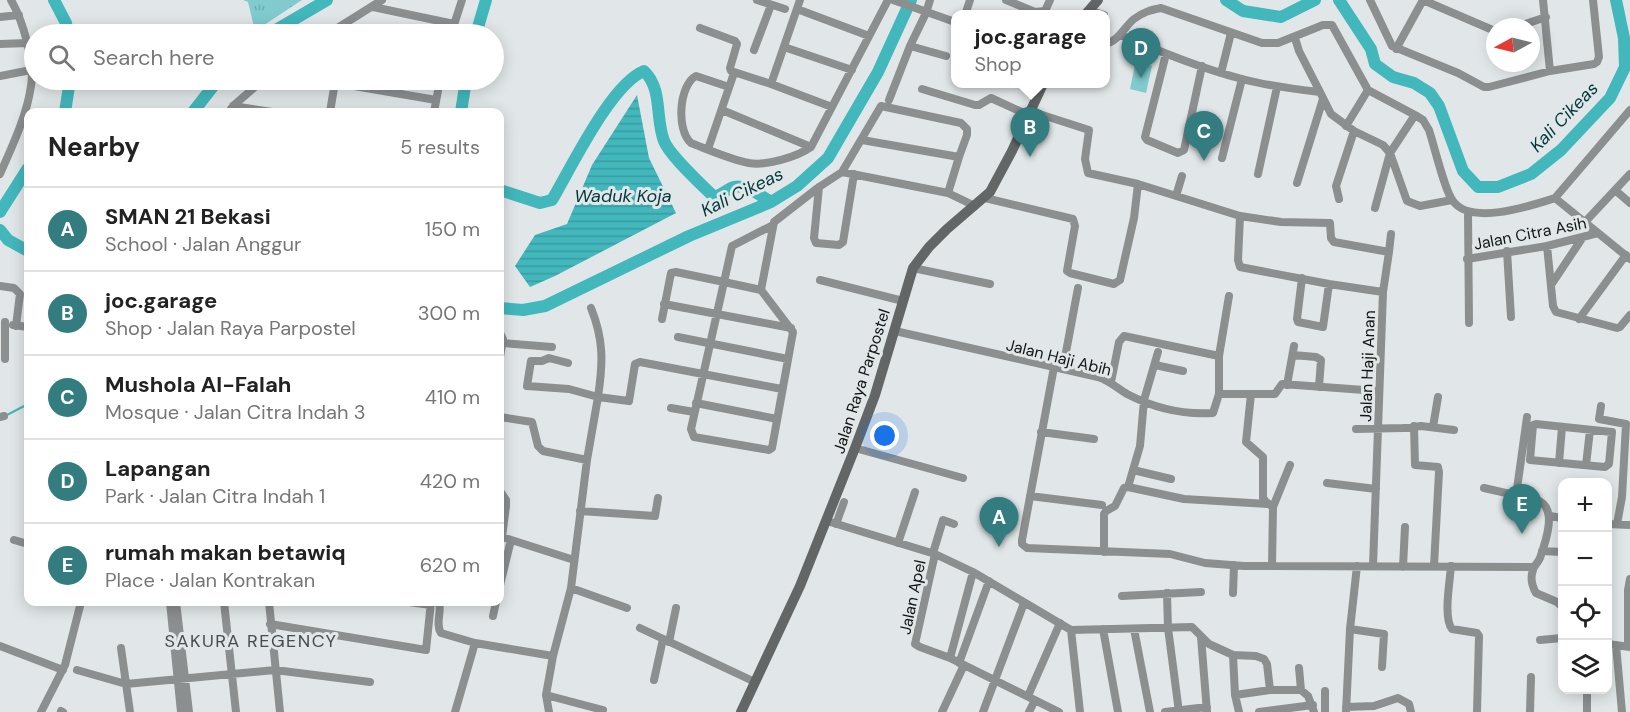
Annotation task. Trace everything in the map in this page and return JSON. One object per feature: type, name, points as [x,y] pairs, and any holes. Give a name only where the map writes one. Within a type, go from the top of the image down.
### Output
[{"type":"main road","name":"Jalan Raya Parpostel","points":[[741,712],[831,523],[875,395],[913,268],[941,235],[990,192],[1042,88]]},
{"type":"street","points":[[11,0],[19,15],[24,32]]},
{"type":"street","points":[[343,24],[382,0]]},
{"type":"street","points":[[373,7],[454,24],[462,0]]},
{"type":"street","points":[[757,0],[785,9]]},
{"type":"street","points":[[771,84],[800,0]]},
{"type":"street","points":[[729,87],[696,76],[690,81],[680,115],[687,140],[750,163],[790,159],[811,147],[869,36],[892,0],[951,21]]},
{"type":"street","points":[[889,100],[922,12],[930,0]]},
{"type":"street","points":[[1006,0],[1028,10]]},
{"type":"street","points":[[1370,0],[1388,42],[1396,49],[1458,73],[1484,87],[1493,87],[1550,71],[1594,64],[1599,59],[1593,0]]},
{"type":"street","points":[[1396,49],[1424,0],[1486,27]]},
{"type":"street","points":[[1543,0],[1550,71]]},
{"type":"street","points":[[754,50],[771,4]]},
{"type":"street","points":[[1110,40],[1144,12],[1161,8],[1262,44],[1278,43],[1323,25],[1332,25],[1368,90],[1422,120],[1429,130],[1452,200],[1462,210],[1479,214],[1512,210],[1555,198],[1630,110]]},
{"type":"street","points":[[797,9],[869,36]]},
{"type":"street","points":[[0,17],[19,15]]},
{"type":"street","points":[[1540,19],[1546,17]]},
{"type":"street","points":[[700,28],[735,41],[737,44],[729,68],[734,73],[832,107]]},
{"type":"street","points":[[1221,73],[1232,33]]},
{"type":"street","points":[[1119,35],[1221,73],[1321,96]]},
{"type":"street","points":[[1295,38],[1299,51],[1331,114],[1354,131],[1383,145],[1390,153],[1407,201],[1420,206],[1452,200]]},
{"type":"street","points":[[0,44],[24,43]]},
{"type":"street","points":[[910,46],[946,56]]},
{"type":"street","points":[[784,47],[852,70]]},
{"type":"street","points":[[1166,54],[1145,133],[1147,140],[1178,153],[1184,150],[1202,66]]},
{"type":"street","points":[[0,76],[24,71]]},
{"type":"street","points":[[708,149],[734,73]]},
{"type":"street","points":[[1222,158],[1242,79]]},
{"type":"street","points":[[1258,174],[1277,87]]},
{"type":"street","points":[[921,89],[975,105],[991,98],[1029,113],[1089,129],[1085,159],[1088,173],[1138,184],[1240,216],[1281,222],[1330,223],[1331,237],[1334,242],[1389,252]]},
{"type":"street","points":[[24,108],[30,90]]},
{"type":"street","points":[[232,108],[252,90]]},
{"type":"street","points":[[331,108],[334,90]]},
{"type":"street","points":[[380,90],[436,100]]},
{"type":"street","points":[[435,108],[438,90]]},
{"type":"street","points":[[1346,126],[1368,90]]},
{"type":"street","points":[[1297,183],[1321,96]]},
{"type":"street","points":[[760,290],[776,219],[842,172],[881,106],[961,123],[967,129],[968,135],[948,193]]},
{"type":"street","points":[[0,174],[24,109]]},
{"type":"street","points":[[722,110],[811,147]]},
{"type":"street","points":[[1375,207],[1390,153],[1415,115]]},
{"type":"street","points":[[1339,199],[1336,186],[1354,131]]},
{"type":"street","points":[[862,140],[959,157]]},
{"type":"street","points":[[0,152],[9,154]]},
{"type":"street","points":[[842,172],[948,193],[975,206]]},
{"type":"street","points":[[819,187],[814,238],[816,243],[839,245],[843,242],[854,174]]},
{"type":"street","points":[[1585,222],[1630,174]]},
{"type":"street","points":[[1176,196],[1182,176]]},
{"type":"street","points":[[984,198],[1073,219],[1075,226],[1067,271],[1114,284],[1120,280],[1134,218],[1138,184]]},
{"type":"street","points":[[1615,190],[1630,203]]},
{"type":"street","points":[[1555,198],[1628,257],[1579,319]]},
{"type":"street","points":[[1468,212],[1469,323]]},
{"type":"street","name":"Jalan Haji Anan","points":[[1240,216],[1238,260],[1240,267],[1383,292],[1373,566]]},
{"type":"street","points":[[662,319],[669,276],[673,272],[724,282],[760,290],[793,332],[772,448],[766,450],[694,437],[691,429],[702,374],[724,282],[732,246],[773,225]]},
{"type":"street","name":"Jalan Citra Asih","points":[[1467,259],[1547,246],[1598,233]]},
{"type":"street","points":[[1383,292],[1391,234]]},
{"type":"street","points":[[1551,285],[1583,237]]},
{"type":"street","points":[[1547,246],[1553,306],[1556,312],[1618,328],[1630,315]]},
{"type":"street","points":[[1507,251],[1511,317]]},
{"type":"street","points":[[913,268],[990,284]]},
{"type":"street","points":[[1302,278],[1298,322],[1323,327],[1329,284]]},
{"type":"street","points":[[820,280],[903,301]]},
{"type":"street","points":[[0,286],[14,288],[20,294],[16,326]]},
{"type":"street","points":[[1063,368],[1078,288]]},
{"type":"street","points":[[1229,296],[1219,356],[1219,394],[1277,393],[1280,385],[1378,391]]},
{"type":"street","points":[[664,304],[791,328]]},
{"type":"street","points":[[549,712],[546,695],[553,656],[571,588],[586,460],[598,397],[603,351],[599,329],[591,308]]},
{"type":"street","points":[[5,359],[3,322],[24,327]]},
{"type":"street","name":"Jalan Haji Abih","points":[[895,330],[1063,368],[1111,382],[1126,393],[1158,407],[1179,413],[1213,413],[1219,394]]},
{"type":"street","points":[[1111,382],[1119,342],[1124,336],[1219,356]]},
{"type":"street","points":[[678,337],[788,359]]},
{"type":"street","points":[[504,344],[552,347]]},
{"type":"street","points":[[1287,385],[1294,346]]},
{"type":"street","points":[[1128,487],[1140,446],[1144,400],[1158,352]]},
{"type":"street","points":[[1293,355],[1316,357],[1321,360],[1319,387]]},
{"type":"street","points":[[568,363],[549,358],[542,361],[531,361],[527,386],[569,389],[598,397],[629,401],[635,364],[640,362],[782,389]]},
{"type":"street","points":[[1155,365],[1183,371]]},
{"type":"street","points":[[1054,367],[1022,544],[1027,548],[1170,554],[1205,563],[1234,565],[1533,567]]},
{"type":"street","points":[[1251,394],[1246,442],[1263,457],[1263,498],[1271,506]]},
{"type":"street","points":[[1433,427],[1438,397]]},
{"type":"street","points":[[696,403],[777,419]]},
{"type":"street","points":[[1601,406],[1599,419],[1626,424],[1626,491],[1617,524]]},
{"type":"street","points":[[672,408],[694,412]]},
{"type":"street","points":[[1516,496],[1526,447],[1533,424],[1612,432],[1609,464],[1605,467],[1530,460],[1526,447],[1527,417]]},
{"type":"street","points":[[504,418],[532,422],[538,446],[543,451],[586,460]]},
{"type":"street","points":[[1414,426],[1415,465],[1438,466],[1439,472],[1434,566]]},
{"type":"street","points":[[1356,429],[1414,426],[1454,430]]},
{"type":"street","points":[[1559,463],[1562,427]]},
{"type":"street","points":[[1586,465],[1590,430]]},
{"type":"street","points":[[1041,432],[1094,438]]},
{"type":"street","points":[[855,448],[963,478]]},
{"type":"street","points":[[1272,566],[1271,506],[1290,465]]},
{"type":"street","points":[[1133,470],[1171,479]]},
{"type":"street","points":[[1327,483],[1376,489]]},
{"type":"street","points":[[1104,552],[1104,514],[1115,506],[1124,488],[1184,499],[1271,506]]},
{"type":"street","points":[[1484,488],[1544,502],[1550,516],[1539,561],[1533,567],[1532,583],[1536,593],[1558,603]]},
{"type":"street","points":[[898,543],[915,492]]},
{"type":"street","points":[[1030,496],[1102,505]]},
{"type":"street","points":[[504,497],[506,500],[504,522]]},
{"type":"street","points":[[580,511],[655,516],[658,498]]},
{"type":"street","points":[[844,502],[831,523],[934,554],[973,572],[1071,630],[1190,626],[1200,637],[1233,656],[1256,656],[1264,659],[1267,664],[1270,690]]},
{"type":"street","points":[[1550,516],[1558,518]]},
{"type":"street","points":[[934,554],[943,520],[954,524]]},
{"type":"street","points":[[1612,524],[1630,525]]},
{"type":"street","points":[[1403,567],[1406,526]]},
{"type":"street","points":[[504,538],[574,560]]},
{"type":"street","points":[[14,540],[24,543]]},
{"type":"street","points":[[504,569],[511,540]]},
{"type":"street","points":[[1542,551],[1558,552]]},
{"type":"street","name":"Jalan Apel","points":[[934,554],[915,644],[950,658]]},
{"type":"street","points":[[1233,593],[1234,565]]},
{"type":"street","points":[[1357,566],[1350,629],[1346,710],[1377,706],[1398,698],[1409,704],[1411,712]]},
{"type":"street","points":[[1451,566],[1448,618],[1450,626],[1452,629],[1477,633],[1479,636],[1477,712]]},
{"type":"street","points":[[973,572],[950,658],[1059,712]]},
{"type":"street","points":[[1622,712],[1612,644],[1629,646],[1628,590],[1630,579]]},
{"type":"street","points":[[942,712],[962,664],[989,581]]},
{"type":"street","points":[[571,588],[627,608]]},
{"type":"street","points":[[1122,596],[1201,592]]},
{"type":"street","points":[[1167,593],[1168,628],[1178,711]]},
{"type":"street","points":[[983,712],[1024,603]]},
{"type":"street","points":[[41,712],[63,670],[80,606]]},
{"type":"street","points":[[171,606],[189,712]]},
{"type":"street","points":[[176,606],[182,678],[181,712]]},
{"type":"street","points":[[224,606],[236,712]]},
{"type":"street","points":[[268,606],[280,712]]},
{"type":"street","points":[[270,624],[426,650],[431,606]]},
{"type":"street","points":[[441,606],[439,630],[441,633],[475,643],[553,656]]},
{"type":"street","points":[[493,616],[494,606]]},
{"type":"street","points":[[654,680],[676,608]]},
{"type":"street","points":[[1029,712],[1031,698],[1060,623]]},
{"type":"street","points":[[640,628],[755,682]]},
{"type":"street","points":[[1103,629],[1118,712]]},
{"type":"street","points":[[1134,629],[1150,712]]},
{"type":"street","points":[[1350,629],[1384,634],[1382,667]]},
{"type":"street","points":[[1071,630],[1080,712]]},
{"type":"street","points":[[1165,712],[1207,709],[1200,637]]},
{"type":"street","points":[[1540,640],[1558,638]]},
{"type":"street","points":[[455,712],[475,643]]},
{"type":"street","points":[[0,646],[63,670]]},
{"type":"street","points":[[121,648],[130,712]]},
{"type":"street","points":[[1233,656],[1235,695],[1239,712]]},
{"type":"street","points":[[1299,668],[1301,690]]},
{"type":"street","points":[[77,670],[126,684],[275,670],[370,682]]},
{"type":"street","points":[[1530,712],[1531,677]]},
{"type":"street","points":[[1235,695],[1270,690],[1301,690],[1308,696],[1313,709],[1260,712]]},
{"type":"street","points":[[1325,691],[1325,712]]},
{"type":"street","points":[[1587,694],[1587,712]]},
{"type":"street","points":[[546,695],[603,710]]},
{"type":"green space","points":[[243,0],[302,0],[266,24],[253,24],[248,2]]},
{"type":"green space","points":[[1136,60],[1152,66],[1146,93],[1130,89]]},
{"type":"water","name":"Waduk Koja","points":[[637,95],[649,158],[676,213],[530,287],[515,266],[535,235],[567,224],[592,165]]},
{"type":"waterway","name":"Kali Cikeas","points":[[54,0],[66,24]]},
{"type":"waterway","name":"Kali Cikeas","points":[[286,24],[327,0]]},
{"type":"waterway","name":"Kali Cikeas","points":[[479,24],[486,0]]},
{"type":"waterway","name":"Kali Cikeas","points":[[504,308],[523,310],[545,306],[689,236],[771,202],[797,186],[828,158],[878,72],[911,0]]},
{"type":"waterway","name":"Kali Cikeas","points":[[1226,0],[1243,11],[1281,17],[1315,0]]},
{"type":"waterway","name":"Kali Cikeas","points":[[1339,0],[1371,49],[1375,64],[1393,77],[1414,83],[1430,93],[1439,106],[1463,171],[1478,187],[1498,187],[1531,174],[1561,150],[1610,98],[1625,67],[1624,38],[1616,0]]},
{"type":"waterway","points":[[504,191],[540,203],[552,200],[605,109],[631,79],[644,71],[654,86],[664,141],[687,170],[714,197],[731,188],[741,187],[752,190],[771,202]]},
{"type":"waterway","name":"Kali Cikeas","points":[[66,108],[68,90]]},
{"type":"waterway","name":"Kali Cikeas","points":[[196,108],[210,90]]},
{"type":"waterway","name":"Kali Cikeas","points":[[462,108],[464,90]]},
{"type":"waterway","name":"Kali Cikeas","points":[[0,212],[24,174]]},
{"type":"waterway","name":"Kali Cikeas","points":[[0,230],[8,240],[24,249]]},
{"type":"waterway","points":[[7,415],[24,406]]},
{"type":"place","name":"Lapangan","points":[[1141,78]]},
{"type":"place","name":"joc.garage","points":[[1030,157]]},
{"type":"place","name":"Mushola Al-Falah","points":[[1204,161]]},
{"type":"place","name":"rumah makan betawiq","points":[[1522,534]]},
{"type":"place","name":"SMAN 21 Bekasi","points":[[999,547]]},
{"type":"district","name":"SAKURA REGENCY","points":[[251,641]]}]
